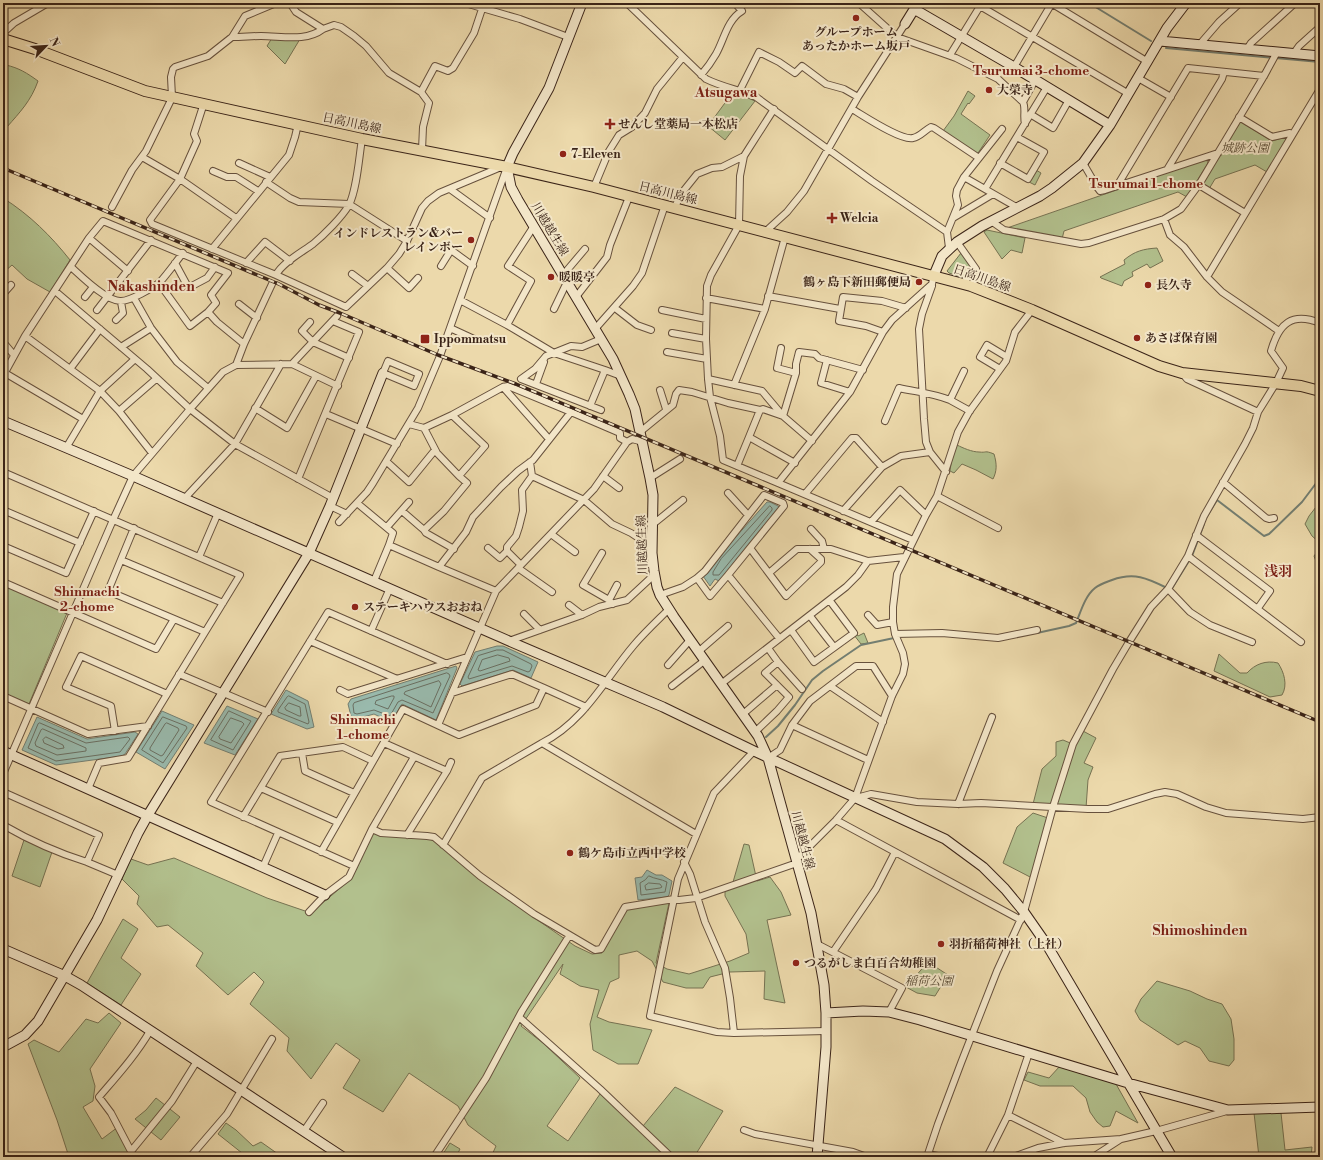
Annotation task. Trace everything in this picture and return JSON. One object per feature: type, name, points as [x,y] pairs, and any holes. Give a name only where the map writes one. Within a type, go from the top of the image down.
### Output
[{"type":"main road","name":"日高川島線","points":[[3,39],[35,49],[145,91],[362,139],[422,150],[594,187],[785,237],[933,280],[963,283],[1032,310],[1159,366],[1182,373],[1302,386],[1320,390]]},
{"type":"street","points":[[3,34],[14,23],[48,3]]},
{"type":"street","points":[[112,207],[132,170],[146,152],[172,96],[171,77],[175,67],[208,56],[232,37],[245,16],[276,3]]},
{"type":"street","points":[[290,3],[296,12],[323,29]]},
{"type":"street","points":[[465,3],[520,19],[568,37]]},
{"type":"street","points":[[421,92],[435,66],[448,72],[453,68],[474,33],[482,9],[486,3]]},
{"type":"street","points":[[340,522],[373,483],[418,408],[440,356],[490,218],[504,167],[514,153],[549,88],[582,3]]},
{"type":"street","points":[[627,3],[701,75],[715,83],[740,90],[756,97],[872,181],[947,232]]},
{"type":"street","points":[[701,75],[716,55],[728,26],[733,18],[742,11],[735,3]]},
{"type":"street","points":[[859,3],[897,37],[950,55],[998,79],[1023,102]]},
{"type":"street","points":[[1014,67],[1052,3],[1148,62]]},
{"type":"street","points":[[946,472],[930,452],[926,442],[924,392],[920,366],[919,329],[922,314],[939,262],[949,248],[975,230],[1018,208],[1052,188],[1083,163],[1110,125],[1167,28],[1186,3]]},
{"type":"street","points":[[1200,44],[1219,22],[1239,3]]},
{"type":"street","points":[[1247,49],[1251,43],[1295,3]]},
{"type":"street","points":[[950,55],[981,5],[1129,94]]},
{"type":"street","points":[[765,232],[787,212],[804,191],[858,97],[916,6],[961,36],[1110,125]]},
{"type":"street","points":[[232,37],[309,36],[334,25],[341,27],[366,46],[388,73],[421,92],[429,103],[423,127],[422,150]]},
{"type":"street","points":[[1294,54],[1299,46],[1320,28]]},
{"type":"street","points":[[1160,41],[1320,56]]},
{"type":"street","points":[[740,90],[760,52],[779,62],[795,73],[802,66],[826,84],[844,89],[858,97]]},
{"type":"street","points":[[991,221],[1004,230],[1081,244],[1089,243],[1164,219],[1181,209],[1199,185],[1277,52]]},
{"type":"street","points":[[594,187],[609,151],[619,135],[632,127],[645,113],[657,89],[683,57]]},
{"type":"street","points":[[1117,186],[1188,68],[1264,76]]},
{"type":"street","points":[[1168,168],[1222,79],[1224,72]]},
{"type":"street","points":[[1138,78],[1171,97]]},
{"type":"street","points":[[1025,124],[1023,116],[1023,102],[1035,80]]},
{"type":"street","points":[[985,189],[1047,87]]},
{"type":"street","points":[[1207,277],[1320,89]]},
{"type":"street","points":[[1030,114],[1053,128],[1069,100]]},
{"type":"street","points":[[204,103],[194,134],[197,141],[180,179],[150,222],[276,275],[346,307],[387,268],[399,254],[422,208],[433,197],[504,167]]},
{"type":"street","points":[[852,108],[888,130],[907,138],[919,136],[931,127],[934,128],[979,158]]},
{"type":"street","points":[[774,109],[744,156],[740,176],[739,225],[711,275],[707,286],[706,339],[708,379],[710,397],[720,436],[723,460],[913,540]]},
{"type":"street","points":[[1239,117],[1272,137],[1290,133],[1293,134]]},
{"type":"street","points":[[212,249],[289,154],[298,124]]},
{"type":"street","points":[[949,248],[947,232],[958,205],[956,193],[964,177],[1002,129]]},
{"type":"street","points":[[1000,164],[1028,179],[1044,152],[1016,137]]},
{"type":"street","points":[[276,275],[290,261],[325,234],[349,204],[353,194],[362,139]]},
{"type":"street","points":[[1083,163],[1100,191],[1218,153]]},
{"type":"street","points":[[596,330],[634,286],[642,272],[670,206],[697,174],[712,168],[722,167],[744,156]]},
{"type":"street","points":[[142,158],[180,179],[236,218]]},
{"type":"street","points":[[239,163],[270,177]]},
{"type":"street","name":"川越越生線","points":[[504,167],[512,187],[534,226],[622,376],[635,409],[653,495],[652,543],[654,575],[660,595],[704,661],[756,732],[768,758],[811,913],[824,985],[826,1047],[817,1157]]},
{"type":"street","points":[[213,172],[227,177],[236,177],[258,191]]},
{"type":"street","points":[[964,177],[1018,208]]},
{"type":"street","points":[[266,182],[290,198],[299,202],[349,204],[407,240]]},
{"type":"street","points":[[1199,185],[1245,213]]},
{"type":"street","points":[[450,189],[490,218]]},
{"type":"street","points":[[953,218],[993,194]]},
{"type":"street","points":[[576,297],[607,257],[610,245],[629,197]]},
{"type":"street","points":[[1164,219],[1170,235],[1184,247],[1207,277],[1222,292],[1279,331]]},
{"type":"street","points":[[83,419],[4,374],[14,355],[89,238],[103,221],[228,273],[211,295],[216,303],[208,312],[190,326],[159,283]]},
{"type":"street","points":[[507,325],[531,281],[508,266],[534,226]]},
{"type":"street","points":[[734,385],[765,309],[785,237]]},
{"type":"street","points":[[89,238],[128,271]]},
{"type":"street","points":[[97,310],[151,240]]},
{"type":"street","points":[[246,263],[265,242],[290,261]]},
{"type":"street","points":[[958,242],[976,269],[963,283]]},
{"type":"street","points":[[554,309],[565,279],[585,249]]},
{"type":"street","points":[[441,266],[450,250],[472,266]]},
{"type":"street","points":[[71,267],[93,287],[108,297],[121,302],[134,298],[159,283],[183,253]]},
{"type":"street","points":[[175,263],[188,287],[206,278],[215,267]]},
{"type":"street","points":[[387,268],[409,288],[418,278]]},
{"type":"street","points":[[352,274],[368,286]]},
{"type":"street","points":[[778,483],[812,442],[850,392],[883,332],[892,320],[933,280]]},
{"type":"street","points":[[236,365],[244,344],[272,284]]},
{"type":"street","points":[[3,294],[11,285]]},
{"type":"street","points":[[85,297],[93,287]]},
{"type":"street","points":[[55,291],[135,359],[190,409],[235,444],[298,479],[347,514]]},
{"type":"street","points":[[768,296],[840,309]]},
{"type":"street","points":[[883,332],[866,326],[838,321],[842,297],[882,301],[906,308]]},
{"type":"street","points":[[134,298],[151,328],[177,362],[208,388]]},
{"type":"street","points":[[706,298],[765,309]]},
{"type":"street","points":[[460,300],[554,352],[622,376]]},
{"type":"street","points":[[116,320],[123,313],[121,302]]},
{"type":"street","points":[[239,304],[257,318]]},
{"type":"street","points":[[615,308],[637,325],[650,330]]},
{"type":"street","points":[[662,310],[706,319]]},
{"type":"street","points":[[372,829],[381,833],[434,837],[486,880],[534,914],[595,950],[601,949],[625,907],[674,899],[679,900],[696,898],[796,861],[836,820],[854,798],[892,696],[903,674],[905,664],[903,653],[895,634],[893,622],[893,607],[897,574],[904,557],[937,496],[958,432],[970,411],[1000,369],[1007,357],[1015,332],[1032,310]]},
{"type":"street","points":[[208,312],[217,322],[244,344]]},
{"type":"street","points":[[292,364],[335,318],[359,332],[338,386],[298,479]]},
{"type":"street","points":[[942,1157],[928,1156],[938,1124],[997,971],[1023,916],[1053,807],[1073,744],[1129,642],[1151,607],[1168,590],[1188,556],[1204,516],[1250,433],[1258,412],[1276,383],[1283,368],[1271,351],[1279,331],[1284,325],[1299,318],[1308,318],[1320,323]]},
{"type":"street","points":[[310,322],[302,331],[313,342],[349,358]]},
{"type":"street","points":[[121,347],[151,328]]},
{"type":"street","points":[[450,328],[476,340]]},
{"type":"street","points":[[70,368],[100,329]]},
{"type":"street","points":[[672,333],[706,339]]},
{"type":"street","points":[[25,336],[100,391],[119,411],[152,453]]},
{"type":"street","points":[[601,339],[582,347],[571,346],[554,352],[546,356],[535,369],[521,379],[602,410]]},
{"type":"street","points":[[3,342],[14,355]]},
{"type":"street","points":[[1000,369],[980,357],[987,346],[1007,357]]},
{"type":"street","points":[[781,348],[777,368],[796,373]]},
{"type":"street","points":[[667,352],[707,359]]},
{"type":"street","points":[[783,416],[796,373],[796,364],[799,352],[815,354],[819,358],[863,370]]},
{"type":"street","points":[[536,384],[546,356]]},
{"type":"street","points":[[66,448],[100,391],[135,359]]},
{"type":"street","points":[[827,360],[821,383],[850,392]]},
{"type":"street","points":[[3,1047],[16,1040],[32,1028],[38,1021],[97,920],[148,816],[309,553],[332,502],[388,361],[419,374],[414,386],[383,374]]},
{"type":"street","points":[[3,774],[133,476],[208,388],[223,372],[236,365],[281,364],[292,364],[338,386]]},
{"type":"street","points":[[184,499],[235,444],[281,364]]},
{"type":"street","points":[[590,406],[605,370]]},
{"type":"street","points":[[950,400],[964,371]]},
{"type":"street","points":[[1182,373],[1187,379],[1258,412]]},
{"type":"street","points":[[255,408],[287,428],[316,376]]},
{"type":"street","points":[[119,411],[156,378]]},
{"type":"street","points":[[708,379],[762,391],[783,416],[812,442]]},
{"type":"street","points":[[409,424],[424,428],[452,415],[503,387],[508,386],[620,433],[620,438],[627,442]]},
{"type":"street","points":[[503,387],[549,439]]},
{"type":"street","points":[[885,422],[899,388],[919,393],[924,392],[936,394],[970,411]]},
{"type":"street","points":[[660,390],[666,410]]},
{"type":"street","points":[[640,432],[673,405],[676,394],[679,390],[760,410],[763,408],[783,416]]},
{"type":"street","points":[[737,466],[760,410]]},
{"type":"street","points":[[439,567],[466,532],[473,517],[501,487],[530,462],[571,412]]},
{"type":"street","points":[[326,414],[397,444]]},
{"type":"street","points":[[452,415],[485,446],[459,476]]},
{"type":"street","points":[[3,422],[133,476],[479,628],[607,682],[945,839],[983,867],[1005,889],[1023,916],[1047,945],[1172,1157]]},
{"type":"street","points":[[424,428],[435,450],[467,483],[444,511],[424,530]]},
{"type":"street","points":[[749,437],[795,462]]},
{"type":"street","points":[[804,494],[852,438],[856,438],[882,467]]},
{"type":"street","points":[[438,725],[496,591],[584,500],[627,442],[632,439],[643,442]]},
{"type":"street","points":[[386,462],[409,482],[435,450]]},
{"type":"street","points":[[843,511],[882,467],[901,456],[930,452]]},
{"type":"street","points":[[650,478],[680,459]]},
{"type":"street","points":[[488,548],[500,558],[507,551],[506,548],[516,536],[520,527],[523,506],[522,490],[532,476],[530,462]]},
{"type":"street","points":[[3,472],[240,575],[128,758],[99,763],[88,789]]},
{"type":"street","points":[[532,476],[584,500],[612,524],[632,533],[646,543],[652,543]]},
{"type":"street","points":[[603,476],[619,488]]},
{"type":"street","points":[[1223,482],[1266,518],[1274,518]]},
{"type":"street","points":[[871,522],[900,490],[926,515]]},
{"type":"street","points":[[728,493],[748,515]]},
{"type":"street","points":[[660,595],[683,587],[705,571],[764,496],[784,503],[784,506],[710,596],[696,578]]},
{"type":"street","points":[[937,496],[998,528]]},
{"type":"street","points":[[652,525],[683,500]]},
{"type":"street","points":[[387,527],[409,502]]},
{"type":"street","points":[[357,503],[393,533],[374,581]]},
{"type":"street","points":[[3,510],[80,543]]},
{"type":"street","points":[[3,546],[66,573],[94,511]]},
{"type":"street","points":[[402,511],[426,533],[454,549]]},
{"type":"street","points":[[199,557],[218,513]]},
{"type":"street","points":[[134,528],[108,591],[205,632]]},
{"type":"street","points":[[811,529],[822,541],[824,549]]},
{"type":"street","points":[[551,534],[575,552]]},
{"type":"street","points":[[1196,534],[1270,591],[1258,608]]},
{"type":"street","points":[[389,545],[496,591]]},
{"type":"street","points":[[750,548],[786,596],[821,562],[821,559],[810,549]]},
{"type":"street","points":[[769,573],[797,549],[831,549],[868,561],[904,557]]},
{"type":"street","points":[[507,551],[520,566],[552,592]]},
{"type":"street","points":[[602,553],[582,585],[611,602]]},
{"type":"street","points":[[1188,556],[1301,642]]},
{"type":"street","points":[[121,560],[223,603]]},
{"type":"street","points":[[721,684],[779,638],[830,601],[858,575],[868,561]]},
{"type":"street","points":[[509,641],[582,615],[611,602],[627,600],[654,575]]},
{"type":"street","points":[[728,575],[779,638]]},
{"type":"street","points":[[3,582],[156,649],[174,619]]},
{"type":"street","points":[[611,602],[617,586]]},
{"type":"street","points":[[371,631],[390,588]]},
{"type":"street","points":[[1168,590],[1190,612],[1210,625],[1252,642]]},
{"type":"street","points":[[791,630],[814,662],[854,633],[830,601]]},
{"type":"street","points":[[569,605],[582,615]]},
{"type":"street","points":[[443,845],[482,778],[556,736],[573,722],[607,682],[634,645],[669,609]]},
{"type":"street","points":[[354,866],[211,802],[268,712],[328,612],[447,664]]},
{"type":"street","points":[[524,614],[540,630]]},
{"type":"street","points":[[868,615],[877,625],[893,622]]},
{"type":"street","points":[[810,616],[834,647]]},
{"type":"street","points":[[698,652],[728,626]]},
{"type":"street","points":[[895,634],[942,633],[998,638],[1037,630]]},
{"type":"street","points":[[668,665],[690,640]]},
{"type":"street","points":[[310,642],[398,679]]},
{"type":"street","points":[[768,648],[778,662],[802,689]]},
{"type":"street","points":[[115,731],[111,706],[66,687],[80,656],[167,694]]},
{"type":"street","points":[[340,690],[348,694],[467,657]]},
{"type":"street","points":[[672,686],[704,661]]},
{"type":"street","points":[[756,732],[789,697],[765,673],[778,662]]},
{"type":"street","points":[[768,758],[780,750],[792,725],[810,701],[856,666],[873,666],[892,696]]},
{"type":"street","points":[[179,674],[268,712]]},
{"type":"street","points":[[452,693],[512,674],[586,707]]},
{"type":"street","points":[[743,714],[777,685]]},
{"type":"street","points":[[830,686],[883,722]]},
{"type":"street","points":[[321,852],[403,709],[459,735],[536,705],[544,688]]},
{"type":"street","points":[[3,696],[88,734],[148,726]]},
{"type":"street","points":[[958,804],[992,717]]},
{"type":"street","points":[[792,725],[868,760]]},
{"type":"street","points":[[384,743],[447,771]]},
{"type":"street","points":[[542,743],[696,834]]},
{"type":"street","points":[[243,817],[280,756],[343,747],[373,761]]},
{"type":"street","points":[[3,751],[325,895]]},
{"type":"street","points":[[754,751],[714,792],[684,862],[678,879],[650,1016],[718,1032],[826,1031]]},
{"type":"street","points":[[302,753],[305,771],[354,793]]},
{"type":"street","points":[[309,912],[325,895],[349,877],[372,829],[414,757]]},
{"type":"street","points":[[407,835],[447,771],[451,762]]},
{"type":"street","points":[[261,788],[337,822]]},
{"type":"street","points":[[3,792],[99,836],[87,862]]},
{"type":"street","points":[[854,798],[871,794],[917,802],[958,804],[981,803],[1108,809],[1165,792],[1177,794],[1206,807],[1226,813],[1303,819],[1320,817]]},
{"type":"street","points":[[836,820],[895,852],[1023,916]]},
{"type":"street","points":[[3,825],[23,837],[118,875]]},
{"type":"street","points":[[263,867],[278,833]]},
{"type":"street","points":[[833,952],[876,889],[895,852]]},
{"type":"street","points":[[684,862],[690,874],[696,898],[705,922],[725,968],[734,1033]]},
{"type":"street","points":[[434,1157],[486,1078],[518,1017],[569,936]]},
{"type":"street","points":[[817,944],[902,988],[889,1012]]},
{"type":"street","points":[[3,949],[65,976],[242,1090],[342,1157]]},
{"type":"street","points":[[826,1013],[863,1011],[889,1012],[1128,1083],[1228,1110]]},
{"type":"street","points":[[518,1017],[600,1089],[671,1157]]},
{"type":"street","points":[[134,1157],[132,1150],[111,1114],[99,1097],[130,1062],[150,1031]]},
{"type":"street","points":[[190,1157],[227,1114],[272,1039]]},
{"type":"street","points":[[987,1157],[1008,1115],[1029,1053]]},
{"type":"street","points":[[132,1150],[172,1101],[197,1061]]},
{"type":"street","points":[[304,1132],[323,1103]]},
{"type":"street","points":[[1013,1157],[1038,1148],[1064,1143],[1121,1139],[1156,1131],[1228,1110],[1320,1108]]},
{"type":"street","points":[[1008,1115],[1064,1143]]},
{"type":"street","points":[[744,1130],[785,1140],[853,1152],[867,1157]]},
{"type":"street","points":[[1094,1157],[1121,1139]]},
{"type":"green space","points":[[272,38],[300,39],[285,64],[267,46]]},
{"type":"green space","points":[[6,65],[23,71],[38,81],[29,100],[7,127],[3,124],[3,68]]},
{"type":"green space","points":[[968,91],[975,96],[969,104],[968,103],[961,114],[990,135],[976,154],[943,131],[954,116]]},
{"type":"green space","points":[[733,92],[755,101],[725,140],[708,126]]},
{"type":"green space","name":"城跡公園","points":[[1238,122],[1241,122],[1272,141],[1285,137],[1287,139],[1267,172],[1255,165],[1215,179],[1209,189],[1203,183]]},
{"type":"green space","points":[[1206,159],[1208,163],[1187,197],[1178,192],[1064,231],[1062,239],[1007,228]]},
{"type":"green space","points":[[1036,170],[1041,173],[1035,185],[1029,182]]},
{"type":"green space","points":[[3,198],[40,226],[70,260],[50,292],[27,279],[12,265],[3,273]]},
{"type":"green space","points":[[987,230],[1025,238],[1022,253],[1011,250],[1002,259],[984,232]]},
{"type":"green space","points":[[1157,248],[1163,261],[1150,268],[1147,264],[1132,272],[1133,276],[1124,281],[1122,286],[1100,277],[1125,264],[1124,260],[1128,257],[1143,250]]},
{"type":"green space","points":[[961,253],[972,267],[964,278],[947,271]]},
{"type":"green space","points":[[957,445],[973,451],[994,454],[996,467],[993,479],[962,464],[954,473],[950,471],[952,457]]},
{"type":"green space","points":[[1320,490],[1320,543],[1312,536],[1305,524],[1316,507]]},
{"type":"green space","points":[[1320,548],[1320,568],[1318,567],[1314,556]]},
{"type":"green space","points":[[3,585],[67,613],[29,704],[3,693]]},
{"type":"green space","points":[[856,633],[858,636],[864,633],[868,643],[861,644],[854,635]]},
{"type":"green space","points":[[1219,654],[1240,673],[1247,673],[1254,667],[1265,662],[1278,663],[1282,670],[1285,683],[1282,695],[1270,697],[1214,671]]},
{"type":"green space","points":[[1083,731],[1096,738],[1084,763],[1093,767],[1088,780],[1086,808],[1033,804],[1042,769],[1056,756],[1056,742],[1063,740],[1075,745]]},
{"type":"green space","points":[[1033,813],[1048,818],[1032,878],[1003,863],[1017,827]]},
{"type":"green space","points":[[373,833],[427,838],[434,841],[493,889],[575,946],[592,954],[602,953],[625,907],[669,903],[656,963],[667,969],[689,974],[730,961],[749,953],[746,934],[725,896],[725,891],[731,889],[744,844],[749,845],[757,881],[770,877],[781,892],[791,915],[767,920],[785,1003],[764,999],[765,971],[730,972],[710,977],[703,988],[686,988],[663,982],[652,961],[637,951],[619,955],[619,978],[610,982],[597,1017],[609,1022],[652,1030],[638,1064],[618,1064],[593,1050],[590,1024],[599,990],[580,986],[560,974],[563,964],[521,1026],[543,1043],[580,1078],[547,1126],[568,1141],[600,1094],[643,1126],[675,1087],[723,1111],[694,1157],[491,1157],[496,1146],[468,1125],[458,1106],[409,1073],[383,1112],[343,1088],[360,1060],[336,1043],[311,1079],[287,1051],[289,1038],[250,1004],[264,982],[254,972],[228,995],[196,966],[203,953],[168,925],[157,927],[137,904],[139,896],[122,879],[131,859],[148,865],[174,858],[267,898],[311,913],[352,878]]},
{"type":"green space","points":[[24,840],[52,852],[40,887],[12,876]]},
{"type":"green space","points":[[123,919],[138,929],[121,958],[141,974],[121,1005],[87,983]]},
{"type":"green space","name":"稲荷公園","points":[[928,962],[948,975],[935,996],[917,993],[906,987]]},
{"type":"green space","points":[[1157,981],[1190,991],[1222,1004],[1231,1019],[1234,1039],[1234,1060],[1229,1066],[1209,1061],[1200,1048],[1185,1041],[1178,1045],[1140,1020],[1135,1011],[1141,999]]},
{"type":"green space","points":[[109,1013],[121,1023],[90,1069],[95,1086],[93,1101],[83,1107],[102,1139],[118,1127],[134,1157],[69,1157],[57,1120],[28,1044],[34,1040],[59,1052],[86,1019],[98,1023]]},
{"type":"green space","points":[[1060,1066],[1116,1084],[1138,1123],[1116,1111],[1110,1126],[1103,1127],[1097,1122],[1090,1112],[1086,1098],[1073,1086],[1040,1086],[1024,1080],[1028,1072],[1049,1078]]},
{"type":"green space","points":[[156,1098],[180,1117],[161,1140],[135,1119],[146,1110]]},
{"type":"green space","points":[[1254,1113],[1281,1113],[1285,1150],[1312,1147],[1311,1157],[1259,1157]]},
{"type":"green space","points":[[226,1123],[253,1146],[261,1142],[278,1154],[277,1157],[247,1157],[218,1134]]},
{"type":"green space","points":[[450,1143],[460,1149],[456,1157],[441,1157]]},
{"type":"water","points":[[767,502],[779,507],[719,581],[715,579],[710,586],[703,576]]},
{"type":"water","points":[[497,646],[503,646],[538,662],[531,678],[513,670],[462,686],[460,684],[475,652]]},
{"type":"water","points":[[456,666],[457,668],[436,720],[402,704],[391,722],[374,714],[352,720],[348,704],[351,699]]},
{"type":"water","points":[[286,690],[308,701],[314,727],[307,729],[271,714]]},
{"type":"water","points":[[227,706],[258,719],[235,755],[204,743]]},
{"type":"water","points":[[162,711],[194,725],[165,769],[136,752]]},
{"type":"water","points":[[37,717],[87,739],[135,732],[138,734],[125,754],[122,756],[56,765],[22,750]]},
{"type":"water","points":[[647,870],[656,875],[662,875],[672,881],[669,895],[667,897],[638,900],[635,878],[642,877]]},
{"type":"waterway","points":[[1089,3],[1151,41]]},
{"type":"waterway","points":[[1166,48],[1320,62]]},
{"type":"waterway","points":[[1206,518],[1217,500],[1264,536],[1269,534],[1302,502],[1320,478]]},
{"type":"waterway","points":[[1171,590],[1192,556],[1204,524]]},
{"type":"waterway","points":[[1037,633],[1076,623],[1084,604],[1092,591],[1099,585],[1112,580],[1127,576],[1134,576],[1153,581],[1167,588]]},
{"type":"waterway","points":[[766,737],[778,726],[795,705],[812,680],[823,671],[861,645],[894,638]]},
{"type":"railway","points":[[3,168],[281,285]]},
{"type":"railway","points":[[277,283],[319,305],[438,355],[516,384],[1320,722]]},
{"type":"place","name":"グループホーム あったかホーム坂戸","points":[[856,18]]},
{"type":"place","name":"大榮寺","points":[[989,90]]},
{"type":"place","name":"せんし堂薬局一本松店","points":[[610,124]]},
{"type":"place","name":"7-Eleven","points":[[563,154]]},
{"type":"place","name":"Welcia","points":[[832,218]]},
{"type":"place","name":"インドレストラン&バー レインボー","points":[[471,240]]},
{"type":"place","name":"暖暖亭","points":[[551,277]]},
{"type":"place","name":"鶴ヶ島下新田郵便局","points":[[919,282]]},
{"type":"place","name":"長久寺","points":[[1148,285]]},
{"type":"place","name":"あさば保育園","points":[[1137,338]]},
{"type":"place","name":"Ippommatsu","points":[[425,339]]},
{"type":"place","name":"ステーキハウスおおね","points":[[355,607]]},
{"type":"place","name":"鶴ケ島市立西中学校","points":[[570,853]]},
{"type":"place","name":"羽折稲荷神社（上社）","points":[[941,944]]},
{"type":"place","name":"つるがしま白百合幼稚園","points":[[796,963]]},
{"type":"district","name":"Tsurumai 3-chome","points":[[1031,70]]},
{"type":"district","name":"Atsugawa","points":[[726,92]]},
{"type":"district","name":"Tsurumai 1-chome","points":[[1146,183]]},
{"type":"district","name":"Nakashinden","points":[[151,286]]},
{"type":"district","name":"浅羽","points":[[1278,571]]},
{"type":"district","name":"Shinmachi 2-chome","points":[[87,598]]},
{"type":"district","name":"Shinmachi 1-chome","points":[[363,726]]},
{"type":"district","name":"Shimoshinden","points":[[1200,930]]}]
